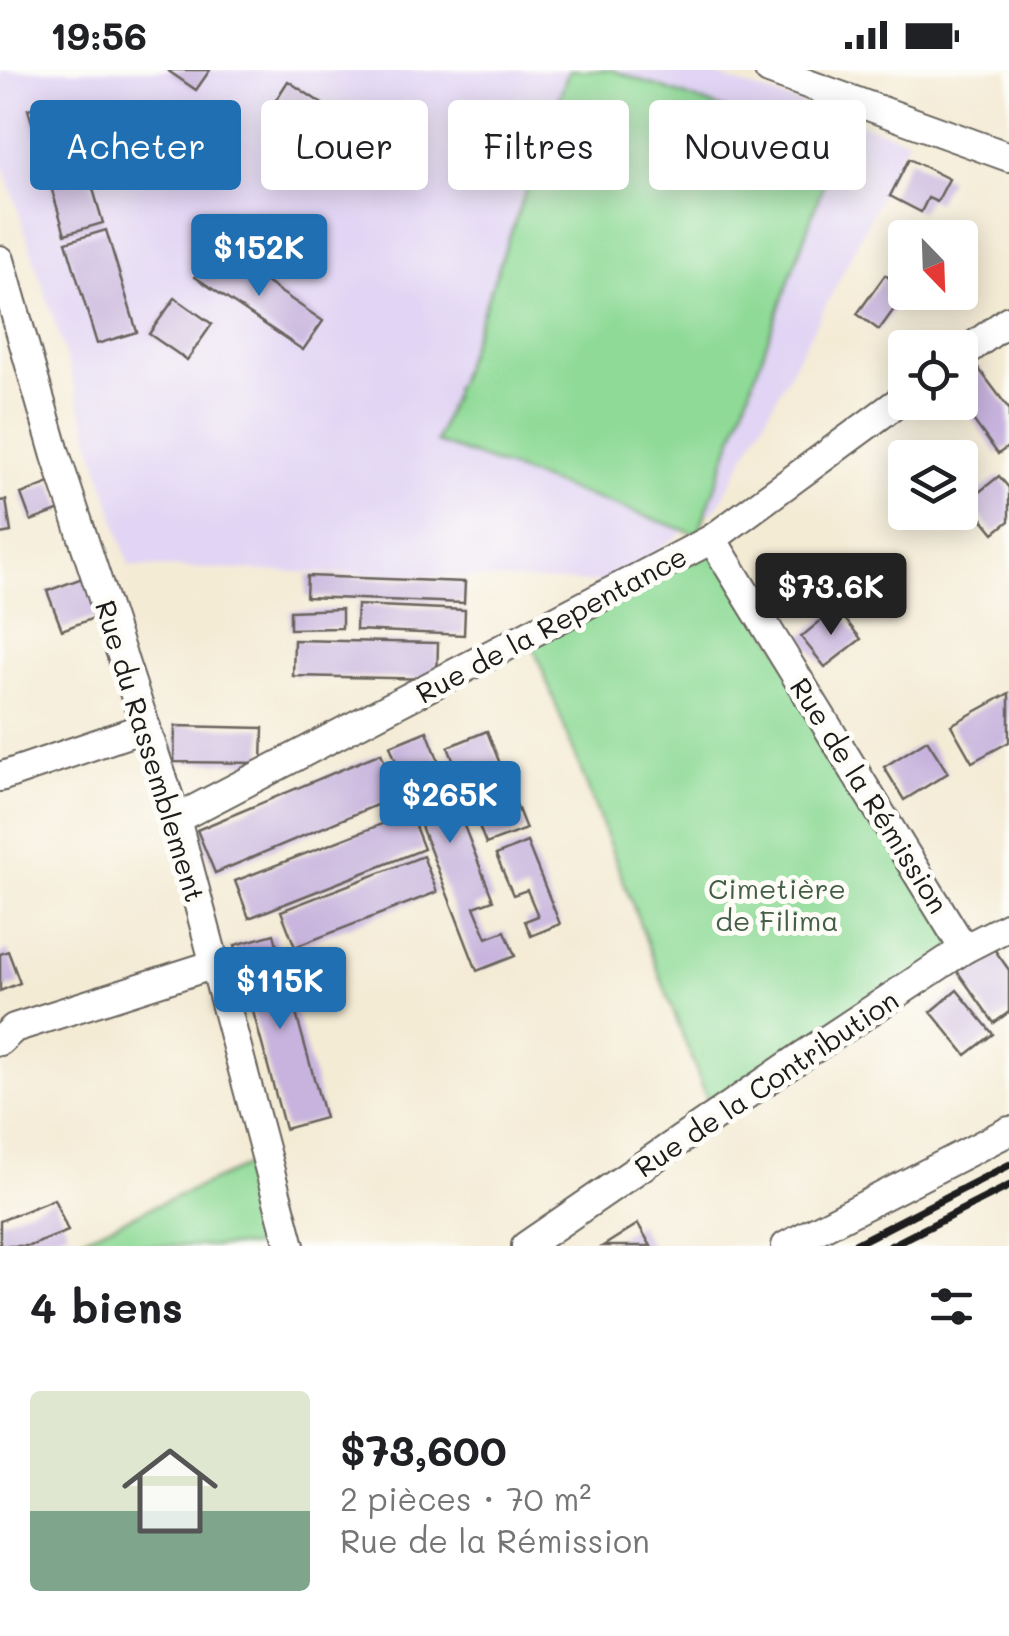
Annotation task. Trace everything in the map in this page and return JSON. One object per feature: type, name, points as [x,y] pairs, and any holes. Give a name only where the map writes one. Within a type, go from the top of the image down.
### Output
[{"type":"street","points":[[770,70],[1009,157]]},
{"type":"street","name":"Rue du Rassemblement","points":[[0,260],[56,456],[176,819],[290,1246]]},
{"type":"street","points":[[978,343],[1009,320]]},
{"type":"street","name":"Rue de la Repentance","points":[[176,819],[712,539],[888,409]]},
{"type":"street","name":"Rue de la Rémission","points":[[712,539],[964,949]]},
{"type":"street","points":[[0,777],[146,727]]},
{"type":"street","name":"Rue de la Contribution","points":[[526,1246],[800,1057],[964,949],[1009,926]]},
{"type":"street","points":[[0,1041],[14,1028],[215,964]]},
{"type":"street","points":[[786,1246],[1009,1131]]},
{"type":"shaded area","points":[[0,70],[699,70],[789,100],[649,100],[649,190],[866,190],[866,126],[908,140],[835,288],[717,508],[611,583],[129,566],[0,155]]},
{"type":"green space","points":[[569,70],[612,70],[697,100],[649,100],[649,190],[821,190],[698,535],[436,442],[526,190],[629,190],[629,100],[558,100]]},
{"type":"green space","name":"Cimetière de Filima","points":[[712,539],[964,949],[714,1117],[529,635]]},
{"type":"green space","points":[[255,1162],[282,1246],[64,1246]]},
{"type":"building","points":[[167,70],[210,70],[196,90]]},
{"type":"building","points":[[288,81],[316,100],[276,100]]},
{"type":"building","points":[[909,159],[949,179],[937,202],[928,198],[921,212],[890,196]]},
{"type":"building","points":[[52,190],[93,190],[103,223],[65,234]]},
{"type":"building","points":[[106,230],[137,332],[97,344],[66,242]]},
{"type":"building","points":[[215,247],[323,321],[303,350],[195,277]]},
{"type":"building","points":[[885,275],[888,277],[888,310],[893,310],[879,330],[857,314]]},
{"type":"building","points":[[175,298],[212,324],[187,360],[149,334]]},
{"type":"building","points":[[978,368],[1009,409],[1009,446],[998,454],[973,420],[978,420]]},
{"type":"building","points":[[999,476],[1009,488],[1009,521],[994,533],[978,513],[978,493]]},
{"type":"building","points":[[52,482],[63,509],[31,521],[21,494]]},
{"type":"building","points":[[6,500],[11,532],[0,534],[0,501]]},
{"type":"building","points":[[307,576],[465,582],[464,603],[306,597]]},
{"type":"building","points":[[85,577],[99,616],[62,630],[47,591]]},
{"type":"building","points":[[357,605],[465,610],[464,635],[356,630]]},
{"type":"building","points":[[836,608],[861,639],[825,667],[801,637]]},
{"type":"building","points":[[342,609],[342,628],[290,629],[290,611]]},
{"type":"building","points":[[294,640],[438,643],[437,679],[293,676]]},
{"type":"building","points":[[1009,693],[1009,742],[972,762],[951,725]]},
{"type":"building","points":[[175,726],[263,728],[262,763],[174,762]]},
{"type":"building","points":[[427,731],[493,900],[474,907],[487,938],[505,931],[515,956],[477,971],[390,746]]},
{"type":"building","points":[[487,731],[526,829],[486,844],[448,747]]},
{"type":"building","points":[[927,740],[948,773],[904,800],[884,767]]},
{"type":"building","points":[[381,753],[398,796],[215,873],[197,830]]},
{"type":"building","points":[[410,813],[424,849],[249,918],[235,881]]},
{"type":"building","points":[[527,842],[560,924],[531,936],[525,921],[538,916],[527,890],[513,895],[496,855]]},
{"type":"building","points":[[423,856],[437,892],[295,947],[281,911]]},
{"type":"building","points":[[274,934],[325,1118],[285,1129],[235,945]]},
{"type":"building","points":[[992,946],[1009,970],[1009,1012],[994,1023],[957,971]]},
{"type":"building","points":[[8,951],[20,983],[0,991],[0,954]]},
{"type":"building","points":[[957,990],[993,1034],[966,1055],[931,1012]]},
{"type":"building","points":[[54,1199],[68,1231],[30,1246],[0,1246],[0,1221]]},
{"type":"building","points":[[638,1224],[651,1246],[603,1246]]},
{"type":"railway","points":[[852,1246],[1009,1165]]},
{"type":"railway","points":[[891,1246],[1009,1186]]}]
